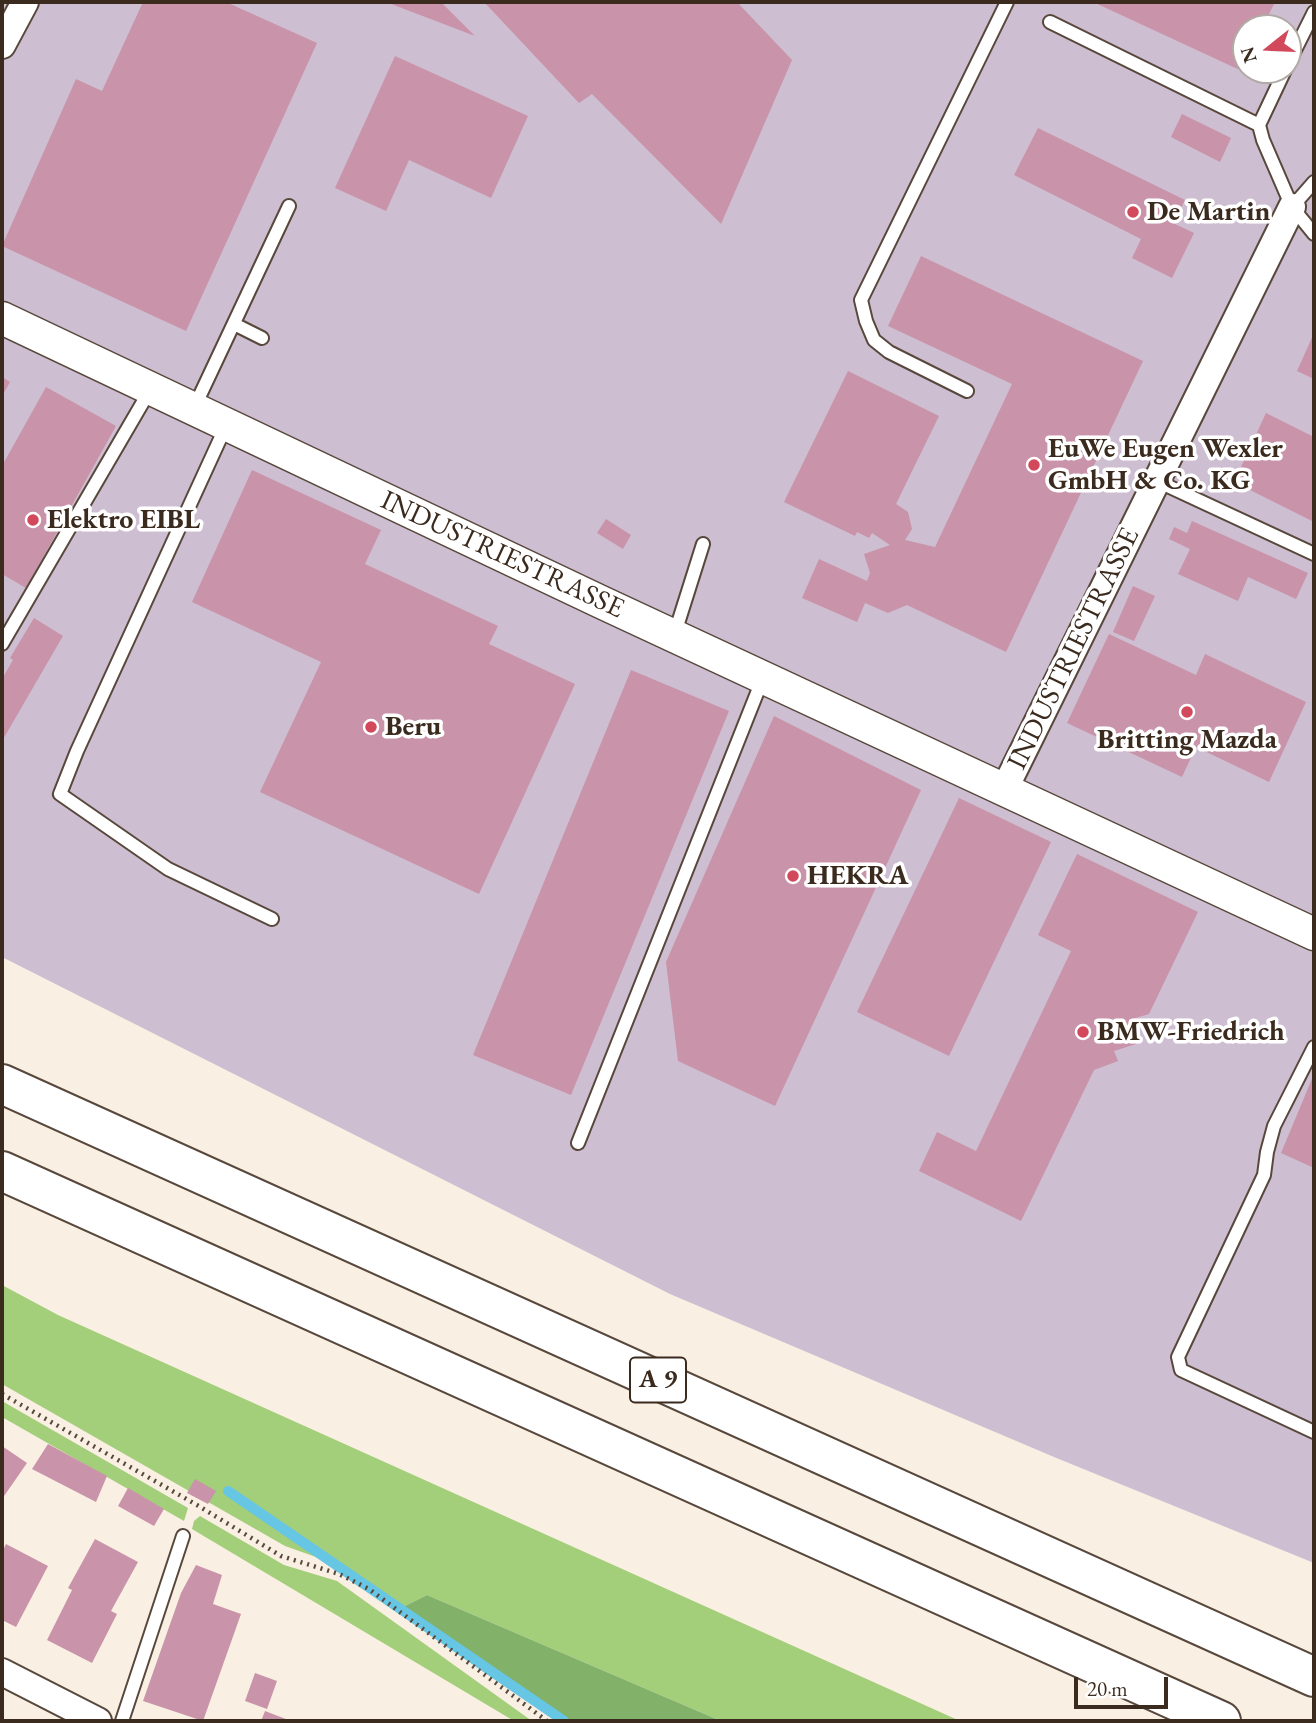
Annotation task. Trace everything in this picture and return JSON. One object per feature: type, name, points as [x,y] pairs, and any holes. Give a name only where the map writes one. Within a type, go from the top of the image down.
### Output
[{"type":"highway","name":"A 9","points":[[2,1084],[1314,1677]]},
{"type":"highway","points":[[2,1171],[1221,1721]]},
{"type":"street","points":[[2,45],[25,2]]},
{"type":"street","name":"INDUSTRIESTRASSE","points":[[1004,790],[1293,207]]},
{"type":"street","name":"INDUSTRIESTRASSE","points":[[2,318],[674,636],[1314,934]]},
{"type":"street","points":[[2,1672],[98,1721]]},
{"type":"lane","points":[[967,391],[889,352],[874,340],[866,321],[862,300],[1007,2]]},
{"type":"lane","points":[[1302,36],[1314,12]]},
{"type":"lane","points":[[1050,22],[1259,125]]},
{"type":"lane","points":[[1278,84],[1259,125],[1263,141],[1293,207],[1314,234]]},
{"type":"lane","points":[[1293,207],[1314,181]]},
{"type":"lane","points":[[193,410],[289,206]]},
{"type":"lane","points":[[234,324],[262,338]]},
{"type":"lane","points":[[2,644],[150,389]]},
{"type":"lane","points":[[226,425],[77,751],[60,794],[168,869],[272,919]]},
{"type":"lane","points":[[1157,481],[1314,554]]},
{"type":"lane","points":[[674,636],[703,544]]},
{"type":"lane","points":[[578,1143],[763,677]]},
{"type":"lane","points":[[1314,1047],[1274,1126],[1264,1175],[1178,1357],[1181,1370],[1314,1432]]},
{"type":"lane","points":[[122,1721],[183,1536]]},
{"type":"path","points":[[2,1394],[281,1556],[339,1574],[369,1589],[547,1721]]},
{"type":"shaded area","points":[[2,2],[1314,2],[1314,1563],[1054,1457],[670,1294],[2,957]]},
{"type":"green space","points":[[2,1285],[58,1315],[960,1721],[721,1721],[427,1595],[403,1607],[344,1567],[285,1546],[2,1384]]},
{"type":"green space","points":[[2,1401],[188,1508],[184,1521],[2,1417]]},
{"type":"green space","points":[[200,1516],[284,1565],[337,1581],[532,1721],[514,1721],[192,1529],[194,1521]]},
{"type":"green space","points":[[427,1595],[721,1721],[571,1721],[403,1607]]},
{"type":"building","points":[[143,2],[226,2],[317,43],[186,331],[2,246],[76,79],[102,91]]},
{"type":"building","points":[[386,2],[441,2],[475,36]]},
{"type":"building","points":[[484,2],[737,2],[792,60],[721,224],[592,94],[579,103]]},
{"type":"building","points":[[1093,2],[1275,2],[1269,14],[1232,14],[1232,66]]},
{"type":"building","points":[[395,56],[528,116],[491,198],[409,160],[386,211],[335,188]]},
{"type":"building","points":[[1182,114],[1231,138],[1220,162],[1171,137]]},
{"type":"building","name":"De Martin","points":[[1038,128],[1185,200],[1173,223],[1194,233],[1172,278],[1132,258],[1141,239],[1014,175]]},
{"type":"building","points":[[921,256],[1143,361],[1006,652],[907,605],[888,613],[865,603],[857,622],[802,598],[819,559],[867,581],[870,573],[864,554],[890,545],[872,533],[869,538],[857,532],[855,536],[784,502],[848,371],[939,416],[896,504],[908,512],[912,529],[905,540],[935,547],[1012,384],[888,326]]},
{"type":"building","points":[[1314,333],[1314,379],[1297,371]]},
{"type":"building","points":[[2,377],[10,382],[2,396]]},
{"type":"building","name":"Elektro EIBL","points":[[46,387],[116,426],[26,588],[2,574],[2,466]]},
{"type":"building","points":[[1266,413],[1314,437],[1314,522],[1234,482]]},
{"type":"building","points":[[252,470],[381,530],[365,564],[498,626],[489,644],[575,684],[479,894],[260,792],[321,662],[192,602]]},
{"type":"building","points":[[606,519],[631,535],[623,549],[597,533]]},
{"type":"building","points":[[1192,521],[1308,573],[1296,599],[1248,577],[1238,601],[1178,574],[1190,549],[1169,539],[1174,527],[1187,533]]},
{"type":"building","points":[[1133,586],[1155,596],[1134,641],[1113,632]]},
{"type":"building","points":[[34,618],[63,636],[2,741],[2,679],[13,660],[10,658]]},
{"type":"building","name":"Britting Mazda","points":[[1109,634],[1196,675],[1205,654],[1306,702],[1269,782],[1196,747],[1182,777],[1067,723]]},
{"type":"building","points":[[631,670],[729,711],[571,1095],[473,1055]]},
{"type":"building","name":"HEKRA","points":[[774,716],[921,790],[775,1106],[678,1061],[666,962]]},
{"type":"building","points":[[959,798],[1051,842],[949,1056],[857,1012]]},
{"type":"building","name":"BMW-Friedrich","points":[[1077,854],[1198,912],[1149,1014],[1129,1020],[1136,1044],[1114,1051],[1118,1061],[1094,1070],[1021,1221],[919,1171],[937,1132],[976,1151],[1071,951],[1038,935]]},
{"type":"building","points":[[1314,1074],[1314,1168],[1281,1153]]},
{"type":"building","points":[[48,1444],[107,1476],[96,1502],[32,1469]]},
{"type":"building","points":[[2,1446],[27,1463],[2,1499]]},
{"type":"building","points":[[195,1479],[216,1491],[208,1504],[187,1493]]},
{"type":"building","points":[[128,1488],[164,1509],[154,1526],[118,1506]]},
{"type":"building","points":[[95,1539],[138,1562],[111,1611],[117,1614],[92,1663],[47,1640],[72,1590],[68,1588]]},
{"type":"building","points":[[6,1544],[48,1566],[16,1627],[2,1620],[2,1552]]},
{"type":"building","points":[[196,1565],[222,1575],[213,1604],[241,1614],[203,1721],[143,1701],[181,1593]]},
{"type":"building","points":[[255,1673],[277,1681],[267,1709],[245,1701]]},
{"type":"building","points":[[265,1711],[291,1721],[261,1721]]},
{"type":"waterway","points":[[228,1491],[564,1721]]},
{"type":"place","name":"De Martin","points":[[1133,212]]},
{"type":"place","name":"EuWe Eugen Wexler GmbH & Co. KG","points":[[1034,465]]},
{"type":"place","name":"Elektro EIBL","points":[[33,520]]},
{"type":"place","name":"Britting Mazda","points":[[1187,712]]},
{"type":"place","name":"Beru","points":[[371,727]]},
{"type":"place","name":"HEKRA","points":[[793,876]]},
{"type":"place","name":"BMW-Friedrich","points":[[1083,1032]]}]
